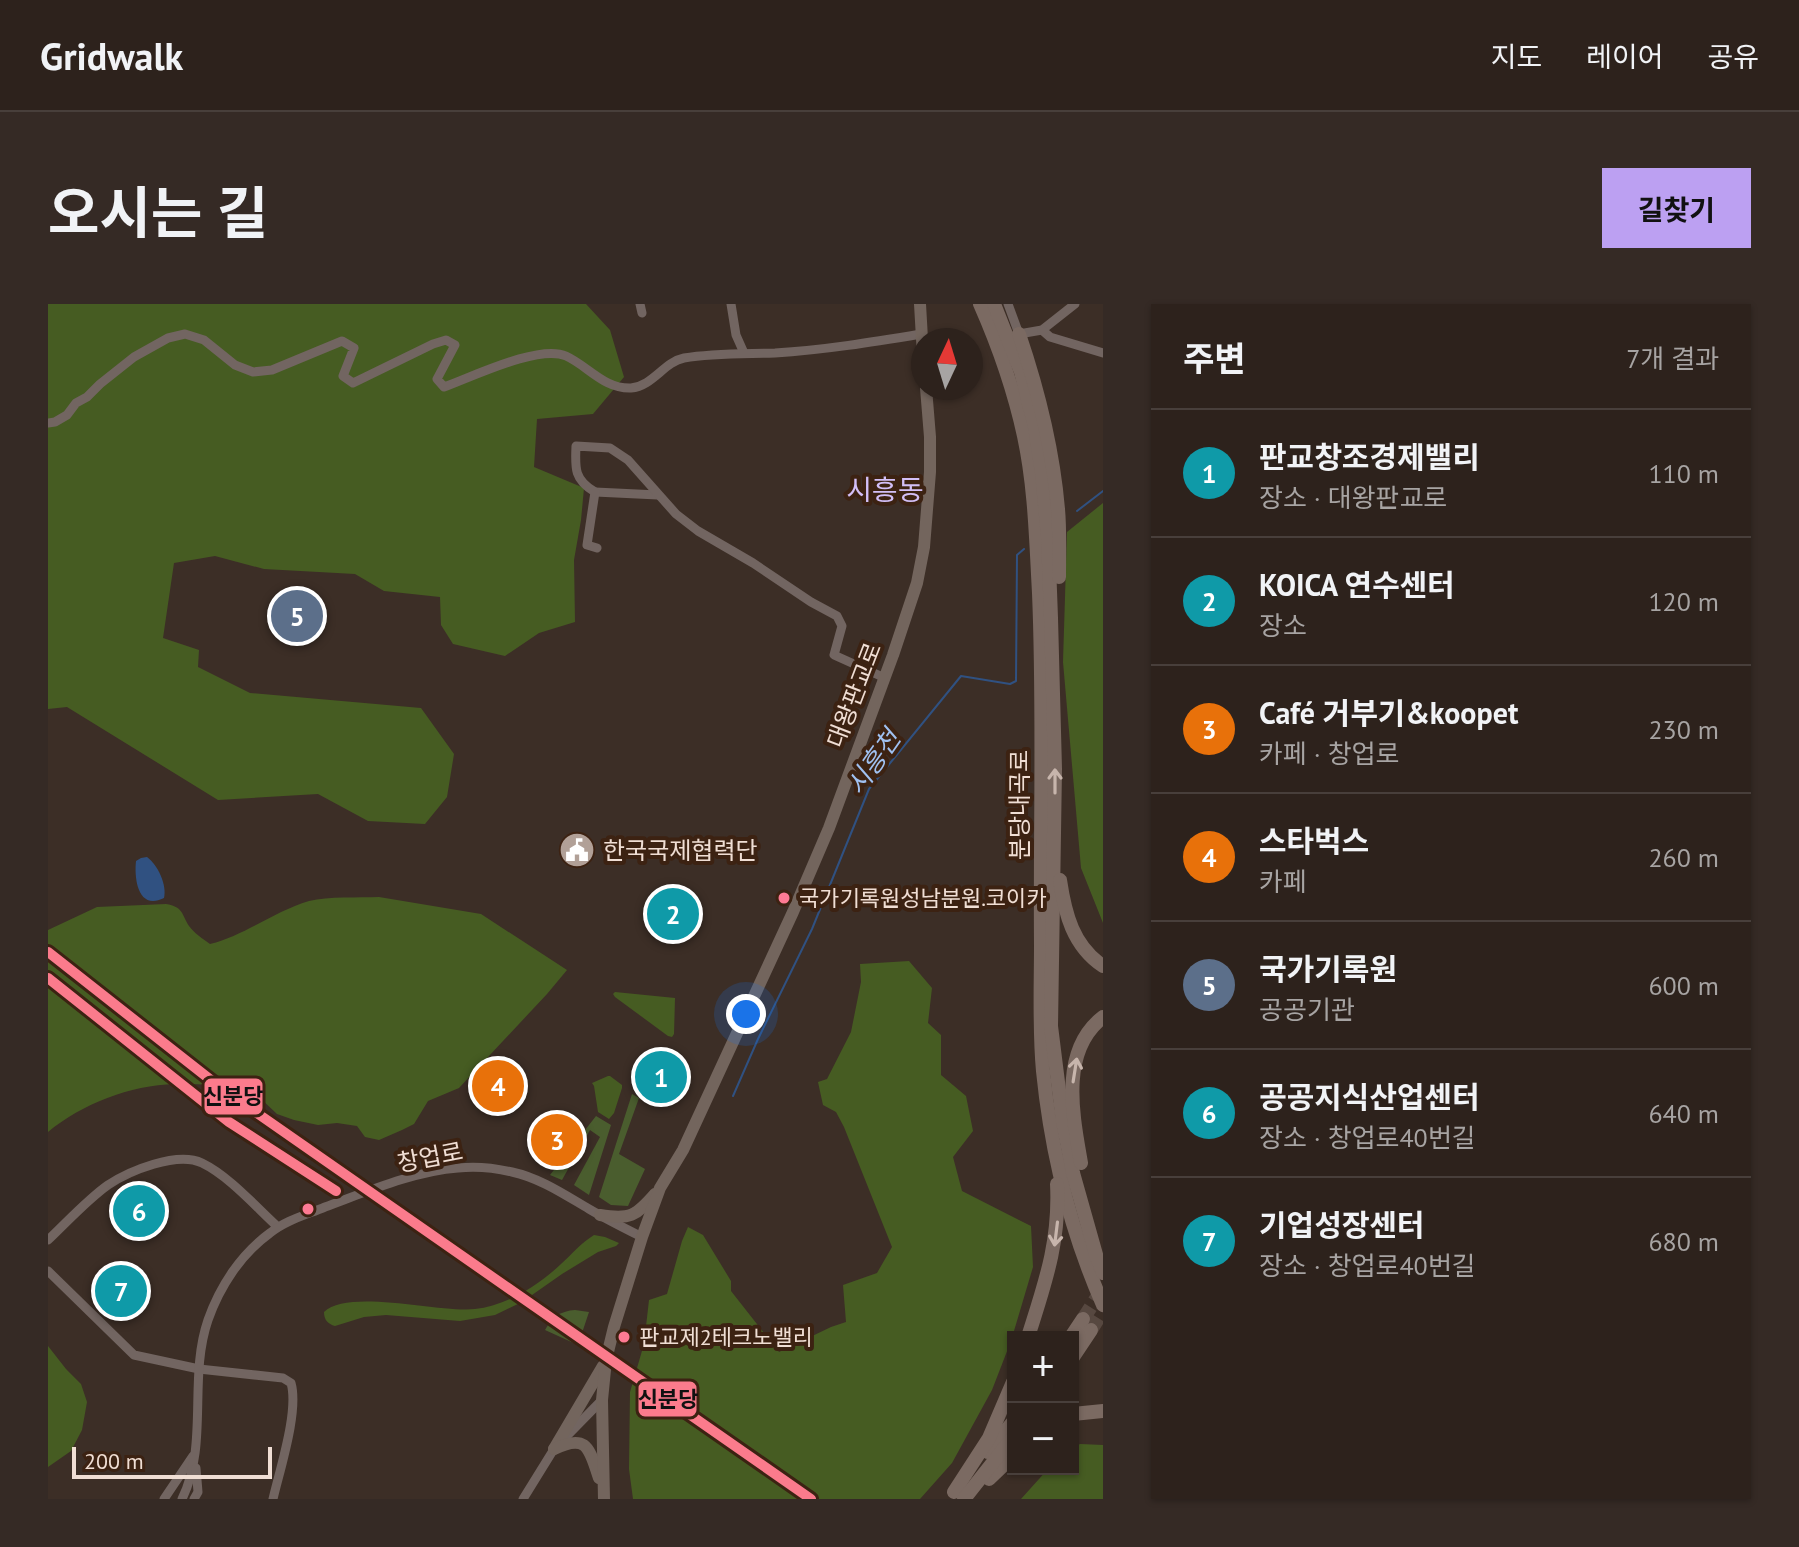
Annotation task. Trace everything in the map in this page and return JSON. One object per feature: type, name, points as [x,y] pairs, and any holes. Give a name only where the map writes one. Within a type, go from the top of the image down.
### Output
[{"type":"highway","name":"분당내곡로","points":[[980,304],[1008,372],[1024,437],[1036,531],[1042,702],[1043,1071],[1060,1170],[1080,1250],[1103,1305]]},
{"type":"highway","name":"분당내곡로","points":[[994,304],[1021,372],[1035,427],[1042,473],[1048,537],[1055,769],[1051,1026],[1073,1173],[1103,1273]]},
{"type":"highway","points":[[1019,334],[1041,409],[1058,509],[1059,593],[1052,636]]},
{"type":"highway","points":[[1054,832],[1062,894],[1071,927],[1084,950],[1103,966]]},
{"type":"highway","points":[[1097,1258],[1072,1101],[1079,1051],[1088,1031],[1103,1017]]},
{"type":"highway","points":[[1030,1331],[1053,1257],[1058,1225],[1052,1128]]},
{"type":"highway","points":[[1079,1331],[1087,1325],[1079,1343]]},
{"type":"highway","points":[[958,1497],[1007,1396]]},
{"type":"highway","points":[[1079,1413],[1103,1411]]},
{"type":"highway","points":[[958,1497],[1007,1430]]},
{"type":"highway","points":[[958,1497],[1007,1444]]},
{"type":"highway","points":[[958,1497],[1007,1460]]},
{"type":"main road","points":[[920,304],[921,328]]},
{"type":"main road","name":"대왕판교로","points":[[603,1494],[602,1400],[606,1360],[642,1237],[660,1188],[683,1150],[829,828],[917,583],[924,547],[930,472],[927,400]]},
{"type":"main road","points":[[600,1215],[624,1218],[636,1214],[660,1188]]},
{"type":"main road","points":[[554,1449],[606,1360]]},
{"type":"main road","points":[[554,1449],[571,1441],[586,1448],[603,1494]]},
{"type":"street","points":[[731,304],[736,335],[744,353]]},
{"type":"street","points":[[1008,304],[1019,334],[1042,330],[1075,304]]},
{"type":"street","points":[[1042,330],[1050,337],[1103,353]]},
{"type":"street","points":[[48,423],[67,415],[76,403],[134,357],[168,338],[185,334],[204,340],[235,365],[253,372],[272,370],[342,341],[354,348],[343,376],[353,383],[446,340],[455,345],[437,379],[444,387],[508,363],[546,353],[565,355],[606,383],[630,388],[645,384],[679,359],[775,353],[911,336]]},
{"type":"street","points":[[658,495],[595,492],[577,474],[576,446],[610,448],[628,460],[676,514],[698,531],[837,616],[842,626],[834,655],[885,678]]},
{"type":"street","points":[[595,492],[587,545],[597,548]]},
{"type":"street","points":[[48,1240],[109,1184],[163,1162],[181,1159],[196,1160],[212,1169],[278,1227]]},
{"type":"street","name":"창업로","points":[[195,1453],[199,1369],[206,1327],[220,1291],[243,1258],[278,1227],[412,1177],[456,1168],[494,1169],[517,1173],[565,1194],[642,1237]]},
{"type":"street","points":[[48,1271],[133,1355],[199,1369],[283,1378],[291,1383],[291,1420],[273,1499]]},
{"type":"street","points":[[523,1499],[554,1449],[602,1400]]},
{"type":"street","points":[[164,1499],[195,1453]]},
{"type":"street","points":[[182,1499],[188,1487],[195,1453]]},
{"type":"street","points":[[194,1499],[198,1492],[195,1453]]},
{"type":"green space","points":[[48,304],[586,304],[610,330],[624,377],[593,414],[537,419],[534,467],[584,488],[574,560],[575,622],[539,633],[505,656],[453,644],[441,625],[440,597],[384,591],[355,574],[264,569],[215,556],[174,563],[163,638],[199,650],[198,667],[250,693],[421,708],[454,754],[447,797],[425,824],[368,821],[318,794],[218,800],[67,707],[48,709]]},
{"type":"green space","points":[[1103,503],[1103,923],[1081,868],[1063,662],[1067,532]]},
{"type":"green space","points":[[379,897],[481,914],[567,970],[459,1088],[428,1101],[414,1124],[379,1140],[365,1137],[357,1126],[337,1123],[318,1125],[277,1114],[247,1089],[183,1084],[141,1088],[107,1098],[76,1113],[48,1132],[48,930],[97,907],[166,904],[179,909],[191,929],[210,944],[309,901]]},
{"type":"green space","points":[[909,961],[932,988],[928,1023],[941,1035],[941,1075],[966,1096],[973,1131],[953,1157],[962,1191],[1031,1226],[1033,1267],[1014,1331],[1007,1331],[1007,1351],[992,1390],[952,1463],[920,1499],[633,1499],[629,1469],[630,1392],[644,1344],[649,1300],[667,1294],[688,1227],[703,1235],[731,1281],[731,1291],[779,1352],[846,1322],[843,1285],[877,1273],[892,1247],[844,1127],[836,1112],[823,1105],[818,1082],[827,1079],[851,1032],[861,982],[860,964]]},
{"type":"green space","points":[[615,992],[675,998],[672,1037],[615,997]]},
{"type":"green space","points":[[608,1076],[622,1085],[614,1113],[609,1119],[598,1112],[592,1083]]},
{"type":"green space","points":[[632,1094],[639,1098],[619,1154],[645,1169],[628,1206],[611,1205],[599,1197]]},
{"type":"green space","points":[[596,1116],[611,1125],[589,1195],[574,1185],[600,1137],[590,1130],[562,1180],[550,1175]]},
{"type":"green space","points":[[594,1235],[619,1243],[598,1252],[522,1302],[495,1315],[460,1321],[386,1315],[364,1317],[335,1326],[328,1323],[325,1317],[324,1312],[336,1305],[353,1302],[459,1309],[498,1304],[543,1279]]},
{"type":"green space","points":[[575,1310],[589,1312],[578,1345],[545,1330],[557,1316]]},
{"type":"green space","points":[[48,1346],[81,1384],[87,1402],[82,1430],[71,1451],[48,1467]]},
{"type":"green space","points":[[1079,1445],[1103,1445],[1103,1499],[1021,1499],[1043,1475],[1079,1475]]},
{"type":"water","points":[[147,857],[163,881],[164,898],[155,901],[143,897],[137,884],[136,861]]},
{"type":"waterway","name":"시흥천","points":[[1077,511],[1103,491]]},
{"type":"waterway","name":"시흥천","points":[[733,1096],[812,929],[869,789],[961,676],[1010,684],[1016,681],[1017,555],[1024,549]]},
{"type":"tunnel","points":[[1083,1319],[1103,1288]]},
{"type":"tunnel","points":[[1091,1330],[1103,1311]]},
{"type":"transit line","name":"신분당","points":[[48,952],[221,1088],[811,1499]]},
{"type":"transit line","name":"신분당","points":[[48,978],[229,1122],[336,1191]]},
{"type":"place","name":"국가기록원","points":[[297,616]]},
{"type":"place","name":"한국국제협력단","points":[[577,850]]},
{"type":"place","name":"국가기록원성남분원.코이카","points":[[784,898]]},
{"type":"place","name":"KOICA 연수센터","points":[[673,914]]},
{"type":"place","name":"판교창조경제밸리","points":[[661,1077]]},
{"type":"place","name":"스타벅스","points":[[498,1086]]},
{"type":"place","name":"Café 거부기&koopet","points":[[557,1140]]},
{"type":"place","name":"공공지식산업센터","points":[[139,1211]]},
{"type":"place","name":"기업성장센터","points":[[121,1291]]},
{"type":"place","name":"판교제2테크노밸리","points":[[624,1337]]},
{"type":"district","name":"시흥동","points":[[885,489]]}]
